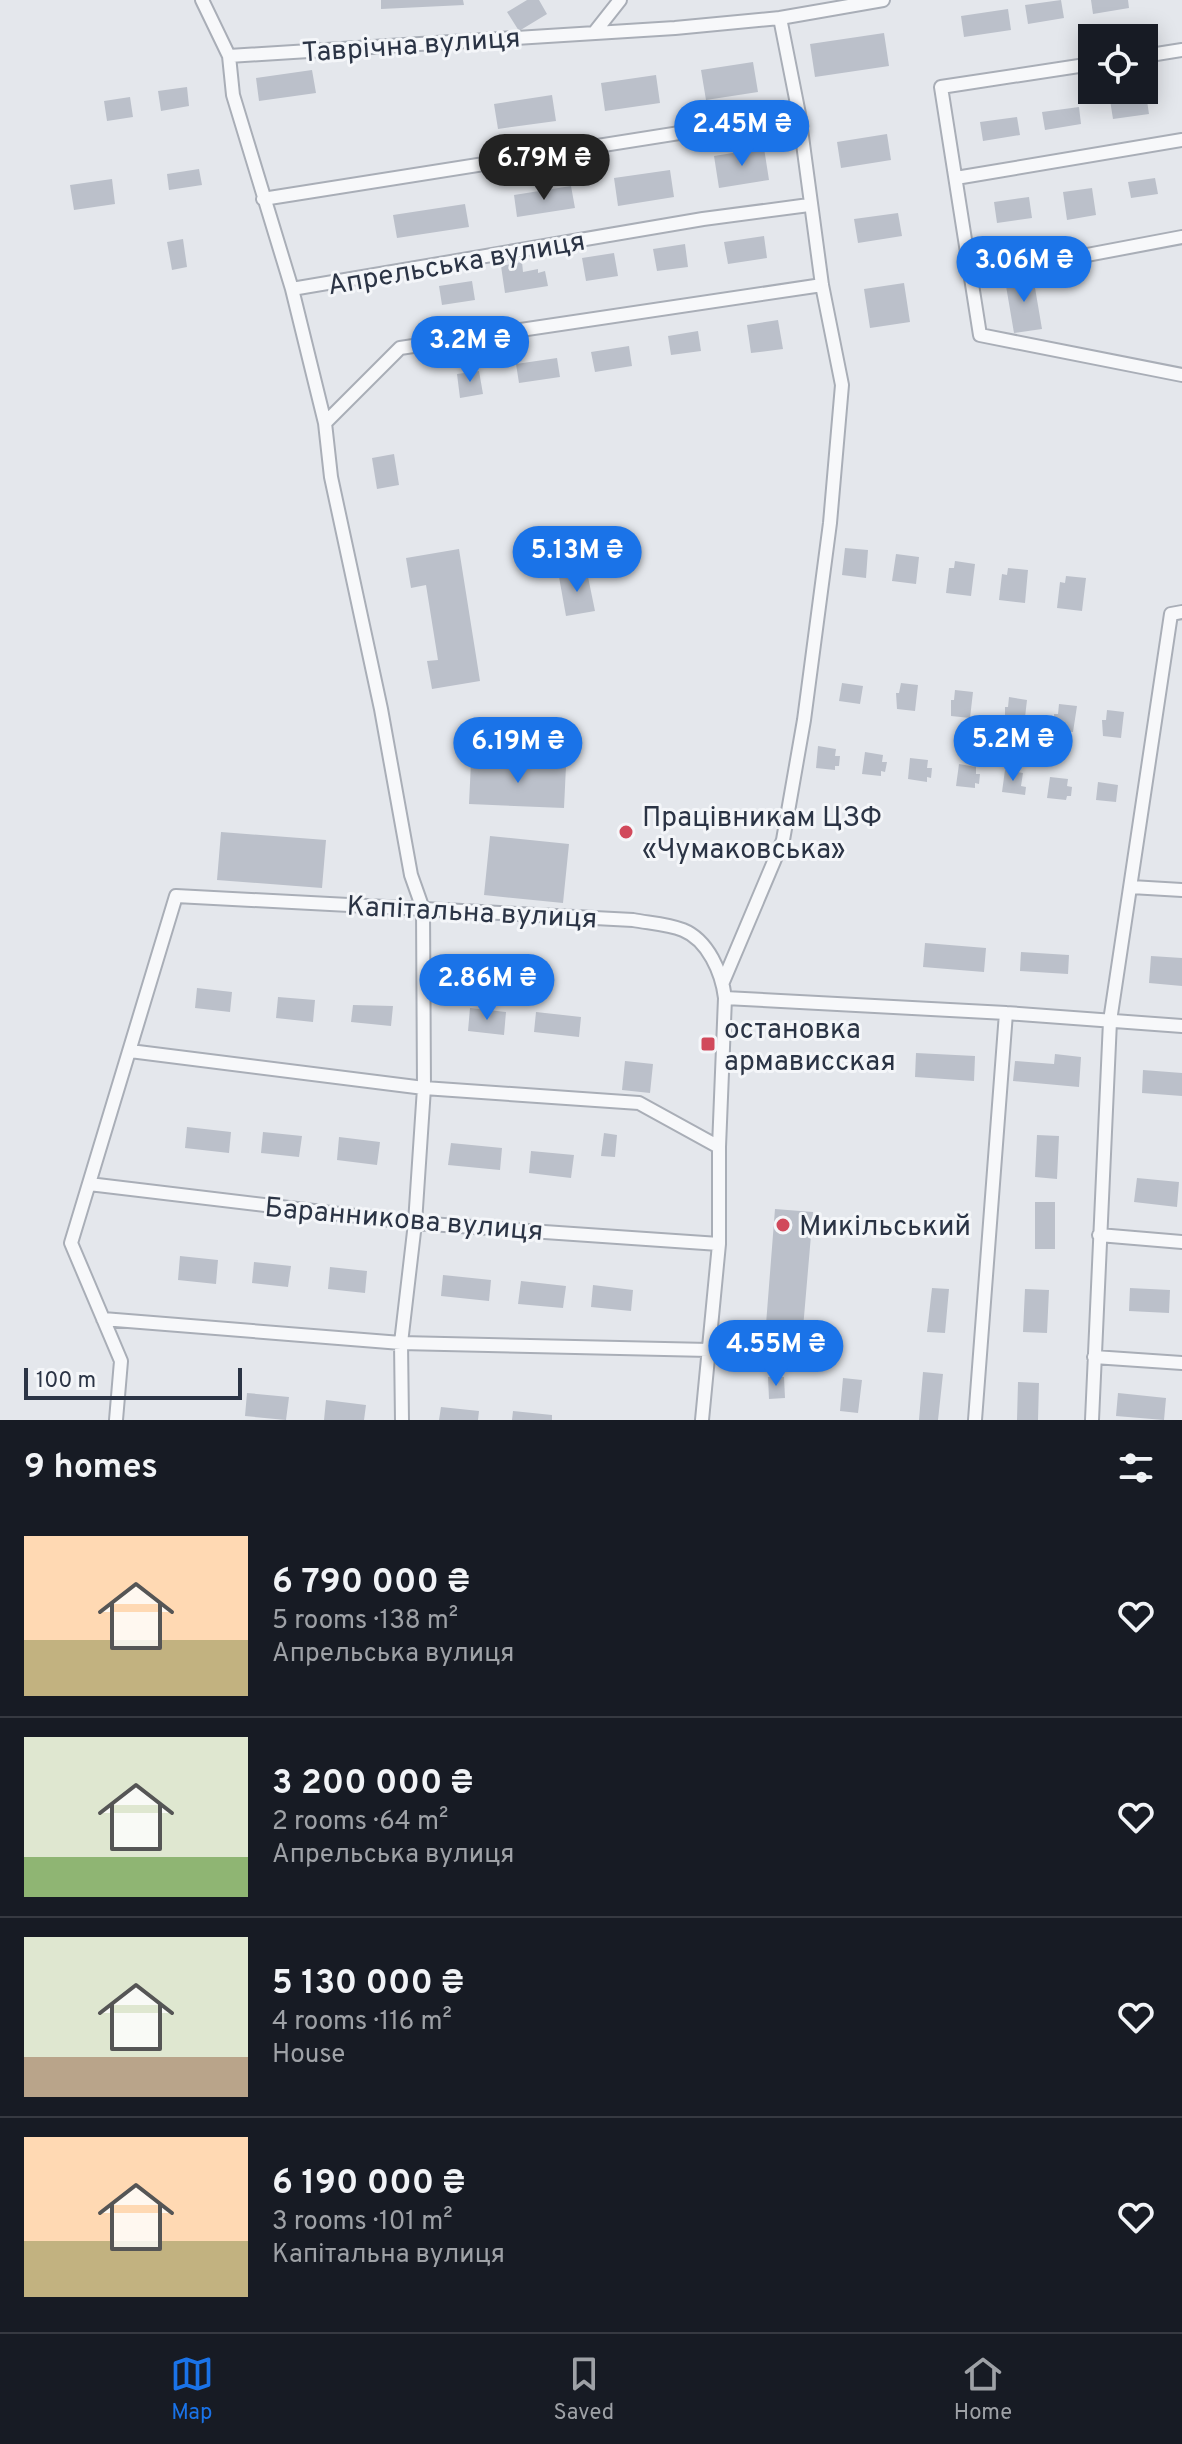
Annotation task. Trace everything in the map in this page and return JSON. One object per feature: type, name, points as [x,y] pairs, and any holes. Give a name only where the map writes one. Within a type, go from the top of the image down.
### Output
[{"type":"street","points":[[202,0],[229,56],[233,95],[292,289],[325,423],[331,477],[381,709],[411,875],[423,909],[424,1088],[415,1223],[401,1343],[402,1420]]},
{"type":"street","points":[[594,33],[620,0]]},
{"type":"street","name":"Таврічна вулиця","points":[[229,56],[675,28],[780,18],[883,0]]},
{"type":"street","points":[[723,982],[783,840],[804,720],[830,523],[842,385],[822,285],[799,114],[780,18]]},
{"type":"street","points":[[1158,54],[1182,50]]},
{"type":"street","points":[[1078,66],[941,87],[980,335],[1182,375]]},
{"type":"street","points":[[263,199],[799,114]]},
{"type":"street","points":[[956,178],[1182,140]]},
{"type":"street","name":"Апрельська вулиця","points":[[292,289],[703,219],[809,205]]},
{"type":"street","points":[[971,277],[1182,237]]},
{"type":"street","points":[[325,423],[400,348],[822,285]]},
{"type":"street","points":[[1092,1420],[1110,1021],[1171,614],[1182,612]]},
{"type":"street","points":[[1131,887],[1182,890]]},
{"type":"street","name":"Капітальна вулиця","points":[[130,1051],[176,896],[633,920],[683,930],[699,939],[723,982],[725,998],[719,1244],[702,1420]]},
{"type":"street","points":[[725,998],[1182,1026]]},
{"type":"street","points":[[975,1420],[1006,1013]]},
{"type":"street","points":[[116,1420],[121,1361],[71,1243],[130,1051],[424,1088],[639,1103],[719,1147]]},
{"type":"street","name":"Баранникова вулиця","points":[[89,1184],[415,1223],[719,1244]]},
{"type":"street","points":[[1099,1235],[1182,1242]]},
{"type":"street","points":[[103,1319],[401,1343],[709,1350]]},
{"type":"street","points":[[1094,1357],[1182,1363]]},
{"type":"building","points":[[381,0],[463,0],[464,5],[381,9]]},
{"type":"building","points":[[527,0],[539,0],[547,14],[519,31],[507,12]]},
{"type":"building","points":[[1061,0],[1064,18],[1028,24],[1025,5]]},
{"type":"building","points":[[1091,0],[1128,0],[1129,8],[1093,14]]},
{"type":"building","points":[[1008,9],[1011,30],[964,37],[961,16]]},
{"type":"building","points":[[884,33],[889,66],[815,77],[810,44]]},
{"type":"building","points":[[753,62],[758,92],[706,100],[701,70]]},
{"type":"building","points":[[312,70],[316,93],[259,101],[256,78]]},
{"type":"building","points":[[656,75],[660,103],[605,111],[601,83]]},
{"type":"building","points":[[187,87],[189,106],[161,111],[158,91]]},
{"type":"building","points":[[552,95],[556,121],[498,129],[494,104]]},
{"type":"building","points":[[130,97],[133,117],[107,121],[104,101]]},
{"type":"building","points":[[1111,104],[1148,104],[1149,114],[1113,119]]},
{"type":"building","points":[[1079,107],[1081,124],[1045,130],[1042,112]]},
{"type":"building","points":[[1017,117],[1020,135],[983,141],[980,122]]},
{"type":"building","points":[[887,134],[891,160],[841,168],[837,142]]},
{"type":"building","points":[[764,148],[769,180],[719,188],[714,156]]},
{"type":"building","points":[[199,169],[202,185],[169,190],[167,174]]},
{"type":"building","points":[[670,170],[674,197],[618,206],[614,178]]},
{"type":"building","points":[[1155,178],[1158,194],[1131,198],[1128,182]]},
{"type":"building","points":[[112,179],[115,204],[74,210],[70,185]]},
{"type":"building","points":[[571,186],[575,208],[517,217],[514,195]]},
{"type":"building","points":[[1092,188],[1096,215],[1067,220],[1063,192]]},
{"type":"building","points":[[1029,197],[1032,218],[997,223],[994,202]]},
{"type":"building","points":[[465,204],[469,227],[397,238],[393,215]]},
{"type":"building","points":[[898,213],[902,236],[858,243],[854,219]]},
{"type":"building","points":[[764,236],[767,258],[728,264],[724,242]]},
{"type":"building","points":[[183,239],[187,267],[172,270],[167,242]]},
{"type":"building","points":[[685,244],[688,267],[657,271],[653,249]]},
{"type":"building","points":[[614,253],[618,276],[586,281],[582,258]]},
{"type":"building","points":[[522,262],[523,272],[545,271],[548,286],[505,293],[501,266]]},
{"type":"building","points":[[1033,276],[1042,329],[1014,333],[1005,280]]},
{"type":"building","points":[[472,281],[475,300],[442,305],[439,286]]},
{"type":"building","points":[[904,283],[910,322],[870,328],[864,289]]},
{"type":"building","points":[[778,320],[783,349],[751,353],[747,325]]},
{"type":"building","points":[[698,331],[701,351],[671,355],[668,336]]},
{"type":"building","points":[[629,346],[632,366],[595,372],[591,352]]},
{"type":"building","points":[[557,358],[560,377],[519,383],[516,364]]},
{"type":"building","points":[[479,371],[483,394],[460,398],[457,374]]},
{"type":"building","points":[[394,454],[399,485],[377,489],[372,458]]},
{"type":"building","points":[[845,548],[868,550],[866,578],[842,575]]},
{"type":"building","points":[[459,549],[480,681],[432,689],[427,661],[438,660],[426,585],[411,588],[406,558]]},
{"type":"building","points":[[896,554],[919,557],[916,584],[892,581]]},
{"type":"building","points":[[955,561],[975,564],[971,596],[946,593],[949,568],[954,568]]},
{"type":"building","points":[[1008,568],[1028,570],[1025,603],[999,600],[1002,574],[1007,575]]},
{"type":"building","points":[[587,572],[595,611],[566,616],[559,577]]},
{"type":"building","points":[[1066,576],[1086,578],[1082,611],[1057,608],[1060,582],[1065,583]]},
{"type":"building","points":[[842,683],[863,686],[860,704],[839,701]]},
{"type":"building","points":[[901,683],[918,685],[915,711],[897,709],[896,693],[899,693]]},
{"type":"building","points":[[955,690],[973,692],[970,718],[951,716],[951,700],[954,700]]},
{"type":"building","points":[[1009,697],[1027,700],[1024,726],[1005,723],[1005,707],[1008,707]]},
{"type":"building","points":[[1059,704],[1077,706],[1073,732],[1055,730],[1054,714],[1058,714]]},
{"type":"building","points":[[1107,710],[1124,712],[1121,738],[1103,736],[1102,720],[1106,720]]},
{"type":"building","points":[[818,746],[836,749],[835,756],[840,756],[839,766],[835,766],[835,770],[816,768]]},
{"type":"building","points":[[865,752],[883,755],[882,762],[887,762],[881,776],[862,774]]},
{"type":"building","points":[[910,758],[928,760],[927,768],[932,768],[931,778],[927,777],[927,782],[908,779]]},
{"type":"building","points":[[471,762],[566,766],[564,808],[469,804]]},
{"type":"building","points":[[959,764],[976,767],[976,774],[980,774],[979,784],[975,783],[975,788],[956,786]]},
{"type":"building","points":[[1005,770],[1023,773],[1021,786],[1026,787],[1025,795],[1002,792]]},
{"type":"building","points":[[1050,777],[1068,779],[1067,786],[1072,787],[1071,796],[1067,796],[1066,800],[1047,798]]},
{"type":"building","points":[[1098,782],[1118,785],[1116,802],[1096,800]]},
{"type":"building","points":[[221,832],[326,840],[322,888],[217,880]]},
{"type":"building","points":[[490,836],[569,844],[563,903],[484,895]]},
{"type":"building","points":[[925,943],[986,948],[984,972],[923,967]]},
{"type":"building","points":[[1021,952],[1069,955],[1068,974],[1020,971]]},
{"type":"building","points":[[1151,956],[1182,958],[1182,986],[1149,983]]},
{"type":"building","points":[[197,988],[232,992],[230,1012],[195,1008]]},
{"type":"building","points":[[278,997],[315,1000],[313,1022],[276,1018]]},
{"type":"building","points":[[353,1005],[393,1006],[391,1026],[351,1022]]},
{"type":"building","points":[[470,1008],[506,1012],[504,1035],[468,1031]]},
{"type":"building","points":[[536,1012],[581,1017],[579,1037],[534,1032]]},
{"type":"building","points":[[916,1053],[975,1056],[974,1081],[915,1077]]},
{"type":"building","points":[[1055,1054],[1081,1057],[1079,1087],[1013,1081],[1015,1061],[1054,1064]]},
{"type":"building","points":[[625,1061],[653,1064],[650,1093],[622,1090]]},
{"type":"building","points":[[1143,1070],[1182,1073],[1182,1096],[1142,1093]]},
{"type":"building","points":[[187,1127],[231,1132],[229,1153],[185,1148]]},
{"type":"building","points":[[263,1132],[302,1136],[299,1157],[261,1153]]},
{"type":"building","points":[[604,1133],[617,1135],[615,1157],[601,1156]]},
{"type":"building","points":[[1037,1135],[1059,1136],[1057,1179],[1035,1177]]},
{"type":"building","points":[[339,1137],[380,1142],[377,1165],[337,1160]]},
{"type":"building","points":[[451,1143],[502,1148],[500,1170],[448,1165]]},
{"type":"building","points":[[531,1151],[574,1155],[571,1178],[529,1173]]},
{"type":"building","points":[[1137,1178],[1179,1182],[1177,1207],[1134,1202]]},
{"type":"building","points":[[1035,1202],[1055,1202],[1055,1249],[1035,1249]]},
{"type":"building","points":[[775,1209],[813,1212],[802,1340],[765,1337]]},
{"type":"building","points":[[180,1256],[218,1260],[216,1284],[178,1280]]},
{"type":"building","points":[[254,1262],[291,1266],[288,1287],[252,1283]]},
{"type":"building","points":[[330,1267],[367,1271],[365,1293],[328,1289]]},
{"type":"building","points":[[443,1275],[491,1280],[489,1301],[441,1296]]},
{"type":"building","points":[[521,1281],[566,1286],[563,1308],[518,1304]]},
{"type":"building","points":[[593,1285],[633,1290],[631,1311],[591,1307]]},
{"type":"building","points":[[932,1288],[949,1289],[945,1333],[927,1332]]},
{"type":"building","points":[[1130,1288],[1170,1290],[1169,1313],[1129,1311]]},
{"type":"building","points":[[1025,1289],[1049,1290],[1047,1333],[1023,1332]]},
{"type":"building","points":[[923,1372],[943,1374],[938,1420],[919,1420]]},
{"type":"building","points":[[768,1377],[784,1377],[785,1398],[769,1399]]},
{"type":"building","points":[[843,1378],[862,1380],[858,1413],[840,1411]]},
{"type":"building","points":[[1018,1382],[1039,1383],[1038,1420],[1017,1420]]},
{"type":"building","points":[[247,1393],[289,1397],[286,1420],[245,1416]]},
{"type":"building","points":[[1118,1393],[1166,1398],[1164,1420],[1116,1416]]},
{"type":"building","points":[[326,1400],[366,1405],[364,1420],[324,1420]]},
{"type":"building","points":[[441,1407],[479,1411],[478,1420],[439,1420]]},
{"type":"building","points":[[513,1411],[552,1415],[552,1420],[512,1420]]},
{"type":"place","name":"Працівникам ЦЗФ «Чумаковська»","points":[[626,832]]},
{"type":"place","name":"остановка армависская","points":[[708,1044]]},
{"type":"place","name":"Микільський","points":[[783,1225]]}]
